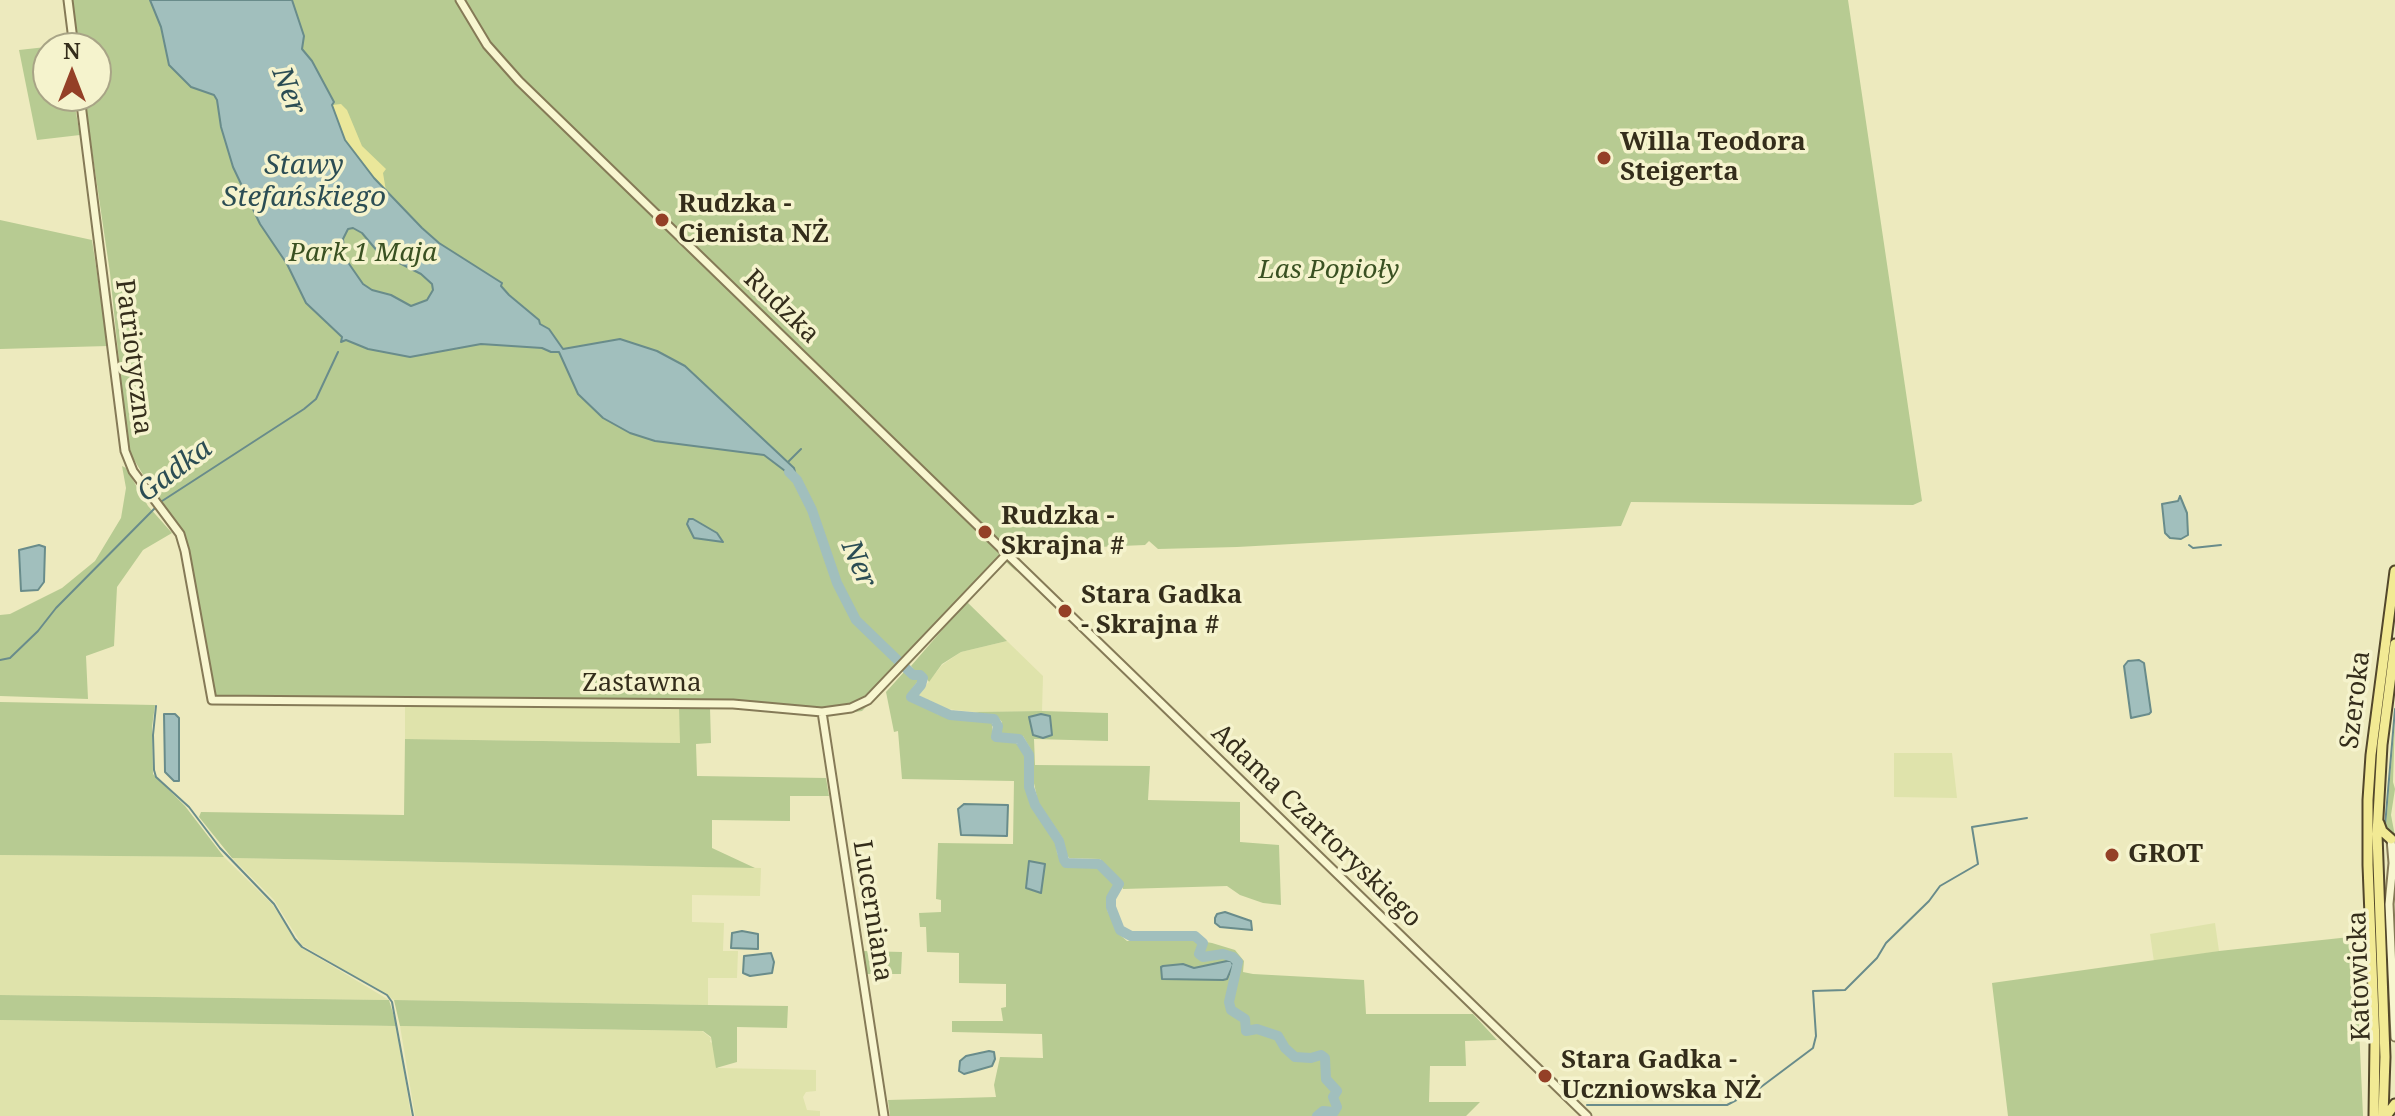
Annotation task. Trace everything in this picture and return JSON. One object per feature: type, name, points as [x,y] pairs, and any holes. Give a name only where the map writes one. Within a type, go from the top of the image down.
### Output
[{"type":"main road","name":"Szeroka","points":[[2372,834],[2371,755],[2395,571]]},
{"type":"main road","name":"Szeroka","points":[[2372,834],[2377,815],[2395,644]]},
{"type":"main road","points":[[2377,815],[2382,831],[2391,839]]},
{"type":"main road","name":"Katowicka","points":[[2372,834],[2374,1116]]},
{"type":"main road","name":"Katowicka","points":[[2372,834],[2385,1057],[2384,1116]]},
{"type":"main road","points":[[2384,1116],[2395,1104]]},
{"type":"street","points":[[68,0],[72,32]]},
{"type":"street","name":"Rudzka","points":[[460,0],[479,35],[506,68],[1018,565]]},
{"type":"street","name":"Patriotyczna","points":[[82,112],[121,428],[130,465],[180,534],[212,700]]},
{"type":"street","name":"Zastawna","points":[[212,700],[733,704],[822,712],[863,704],[1007,554]]},
{"type":"street","name":"Adama Czartoryskiego","points":[[1018,565],[1587,1116]]},
{"type":"street","name":"Lucerniana","points":[[822,712],[884,1116]]},
{"type":"street","points":[[2391,839],[2393,863],[2389,904],[2395,1037]]},
{"type":"green space","points":[[71,0],[1848,0],[1922,501],[1913,505],[1631,502],[1621,526],[1237,547],[1158,549],[1149,541],[1145,545],[1027,550],[1017,556],[1021,560],[1014,558],[1009,561],[1017,572],[1006,562],[967,602],[1007,641],[961,652],[942,664],[929,682],[922,671],[915,671],[911,666],[955,615],[862,711],[827,716],[768,708],[710,708],[711,743],[696,744],[697,776],[826,778],[829,796],[790,796],[790,821],[712,820],[712,848],[755,868],[232,858],[199,817],[201,812],[404,815],[405,739],[680,743],[679,708],[217,703],[185,539],[128,450],[110,273],[86,112],[112,112],[112,32],[76,32]]},
{"type":"green space","points":[[32,49],[32,112],[76,112],[80,135],[37,140],[19,50]]},
{"type":"green space","points":[[0,220],[92,240],[108,346],[0,349]]},
{"type":"green space","points":[[122,466],[148,506],[172,533],[143,550],[117,587],[114,646],[86,656],[88,699],[0,696],[0,615],[10,614],[62,588],[95,561],[121,518],[126,488]]},
{"type":"green space","points":[[1007,641],[1043,676],[1042,711],[973,712],[947,709],[918,695],[942,665],[961,652]]},
{"type":"green space","points":[[904,672],[910,678],[918,678],[908,694],[908,700],[931,708],[937,714],[992,723],[993,740],[1016,743],[1024,752],[1026,788],[1032,808],[1056,842],[1057,853],[1064,865],[1097,867],[1114,884],[1107,910],[1119,934],[1127,941],[1189,939],[1212,943],[1235,950],[1244,961],[1243,972],[1253,974],[1364,980],[1366,1014],[1473,1014],[1497,1040],[1465,1041],[1466,1066],[1430,1066],[1429,1102],[1480,1102],[1466,1116],[890,1116],[888,1100],[996,1097],[994,1085],[1000,1057],[1043,1058],[1042,1034],[952,1032],[952,1021],[1003,1021],[1001,1008],[1006,1007],[1006,984],[959,983],[959,953],[927,952],[926,927],[920,927],[919,913],[941,912],[941,900],[936,899],[938,843],[1013,844],[1014,781],[902,779],[898,731],[894,732],[886,692]]},
{"type":"green space","points":[[0,702],[155,705],[153,774],[185,806],[224,857],[0,855]]},
{"type":"green space","points":[[405,705],[679,707],[681,743],[405,739]]},
{"type":"green space","points":[[973,712],[1108,713],[1108,741],[1034,739],[1035,765],[1150,766],[1148,800],[1240,802],[1240,842],[1279,845],[1281,905],[1240,895],[1227,886],[1123,889],[1121,881],[1100,859],[1069,858],[1063,839],[1038,802],[1032,774],[1033,753],[1023,736],[1001,735],[1002,722],[997,716]]},
{"type":"green space","points":[[2395,721],[2395,789],[2391,815],[2395,836],[2390,835],[2386,825]]},
{"type":"green space","points":[[1894,753],[1952,753],[1957,798],[1894,797]]},
{"type":"green space","points":[[0,855],[224,857],[272,904],[302,948],[389,1000],[0,995]]},
{"type":"green space","points":[[232,858],[761,868],[760,896],[692,895],[692,922],[724,923],[723,951],[738,951],[737,978],[708,978],[708,1005],[394,1000],[302,945],[274,900]]},
{"type":"green space","points":[[2215,923],[2219,951],[2154,962],[2150,934]]},
{"type":"green space","points":[[2350,937],[2356,961],[2363,1116],[2008,1116],[1992,983],[2219,951]]},
{"type":"green space","points":[[863,951],[902,952],[901,974],[867,974]]},
{"type":"green space","points":[[0,995],[389,1000],[397,1026],[0,1020]]},
{"type":"green space","points":[[394,1000],[788,1006],[787,1028],[737,1027],[737,1062],[716,1068],[711,1037],[703,1031],[400,1026]]},
{"type":"green space","points":[[0,1020],[397,1026],[411,1116],[0,1116]]},
{"type":"green space","points":[[400,1026],[702,1031],[711,1038],[710,1042],[717,1045],[718,1068],[816,1070],[816,1091],[806,1092],[803,1097],[807,1110],[820,1111],[820,1116],[415,1116]]},
{"type":"sand","points":[[341,104],[347,110],[362,146],[386,169],[383,173],[386,191],[362,165],[345,140],[332,105]]},
{"type":"water","name":"Stawy Stefańskiego","points":[[150,0],[292,0],[304,36],[302,49],[334,102],[332,105],[345,140],[374,178],[422,228],[439,243],[502,283],[509,295],[549,329],[563,349],[620,339],[657,351],[685,366],[794,468],[797,480],[764,455],[655,441],[630,433],[603,418],[578,394],[559,352],[481,344],[410,357],[368,349],[346,340],[341,342],[342,337],[306,303],[287,264],[260,224],[233,167],[217,100],[214,95],[191,87],[169,65],[161,27]],"holes":[[[348,229],[362,233],[378,252],[421,274],[432,284],[433,290],[427,300],[411,306],[363,284],[345,258],[343,239]]]},
{"type":"water","points":[[2180,496],[2187,513],[2188,535],[2181,539],[2170,538],[2165,533],[2162,504],[2178,501]]},
{"type":"water","points":[[689,519],[717,533],[723,542],[694,538],[687,524]]},
{"type":"water","points":[[39,545],[45,547],[44,582],[38,590],[21,591],[19,550]]},
{"type":"water","points":[[2128,661],[2144,663],[2151,712],[2131,718],[2124,666]]},
{"type":"water","points":[[164,714],[175,714],[179,718],[179,781],[174,781],[165,772]]},
{"type":"water","points":[[1041,714],[1050,716],[1052,735],[1043,738],[1033,735],[1029,717]]},
{"type":"water","points":[[964,804],[1008,805],[1007,836],[961,835],[958,809]]},
{"type":"water","points":[[1029,861],[1045,864],[1041,893],[1026,888]]},
{"type":"water","points":[[1225,912],[1251,921],[1252,930],[1220,927],[1215,923],[1215,918],[1217,914]]},
{"type":"water","points":[[732,933],[758,934],[758,949],[731,948]]},
{"type":"water","points":[[771,953],[774,962],[772,973],[750,976],[743,973],[744,956]]},
{"type":"water","points":[[1227,961],[1233,965],[1227,979],[1162,979],[1163,966],[1183,964],[1194,968]]},
{"type":"water","points":[[994,1052],[992,1066],[964,1074],[959,1071],[960,1061],[966,1056]]},
{"type":"waterway","name":"Gadka","points":[[159,503],[316,399],[338,352]]},
{"type":"waterway","points":[[788,462],[801,449]]},
{"type":"waterway","name":"Ner","points":[[789,472],[797,480],[812,510],[837,583],[856,620],[913,675],[923,678],[911,697],[950,715],[994,719],[998,726],[996,737],[1019,739],[1029,755],[1029,787],[1035,805],[1059,841],[1066,863],[1099,864],[1119,884],[1111,898],[1111,907],[1120,930],[1131,936],[1195,936],[1203,943],[1199,954],[1203,957],[1223,954],[1238,962],[1229,1002],[1231,1010],[1245,1019],[1246,1031],[1257,1029],[1278,1036],[1295,1057],[1321,1055],[1325,1058],[1326,1079],[1337,1091],[1333,1097],[1337,1107],[1334,1112],[1323,1111],[1317,1116]]},
{"type":"waterway","name":"Gadka","points":[[0,660],[10,658],[38,631],[56,608],[155,508]]},
{"type":"waterway","points":[[2189,545],[2193,548],[2221,545]]},
{"type":"waterway","points":[[156,706],[153,735],[156,777],[189,807],[220,848],[274,904],[302,947],[387,995],[392,1002],[413,1116]]},
{"type":"waterway","points":[[2385,826],[2395,709]]},
{"type":"waterway","points":[[1587,1105],[1727,1105],[1761,1087],[1813,1048],[1816,1036],[1813,991],[1845,990],[1940,886],[1978,864],[1972,827],[2027,818]]},
{"type":"place","name":"Willa Teodora Steigerta","points":[[1604,158]]},
{"type":"place","name":"Rudzka - Cienista NŻ","points":[[662,220]]},
{"type":"place","name":"Rudzka - Skrajna #","points":[[985,532]]},
{"type":"place","name":"Stara Gadka - Skrajna #","points":[[1065,611]]},
{"type":"place","name":"GROT","points":[[2112,855]]},
{"type":"place","name":"Stara Gadka - Uczniowska NŻ","points":[[1545,1076]]},
{"type":"park label","name":"Park 1 Maja","points":[[363,254]]},
{"type":"park label","name":"Las Popioły","points":[[1329,271]]}]
